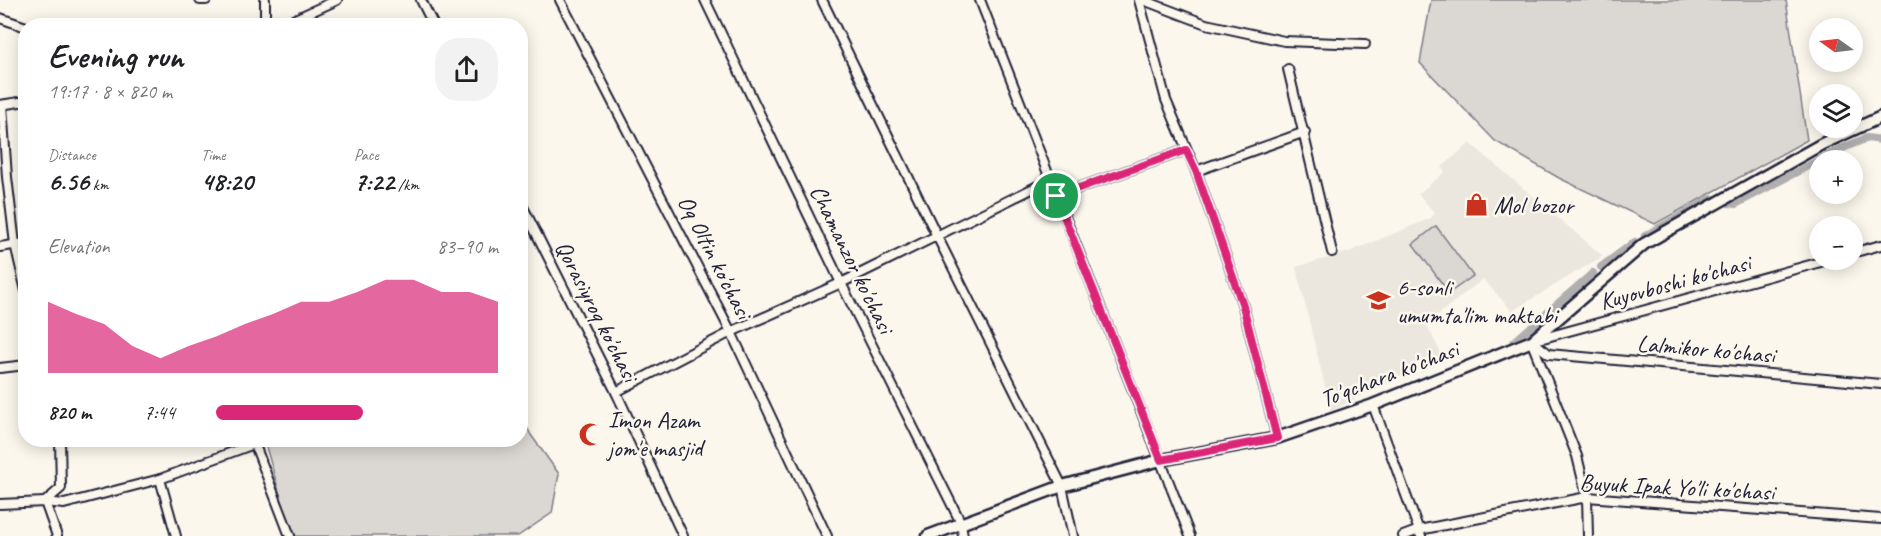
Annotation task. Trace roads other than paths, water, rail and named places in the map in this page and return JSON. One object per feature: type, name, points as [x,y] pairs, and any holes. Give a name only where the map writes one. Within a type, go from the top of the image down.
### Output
[{"type":"street","points":[[200,0],[206,0]]},
{"type":"street","points":[[265,0],[265,18]]},
{"type":"street","points":[[298,18],[337,0]]},
{"type":"street","points":[[422,0],[430,18]]},
{"type":"street","name":"Oq Oltin ko'chasi","points":[[560,0],[731,332],[827,536]]},
{"type":"street","name":"Chamanzor ko'chasi","points":[[705,0],[841,283],[961,523],[963,536]]},
{"type":"street","points":[[822,0],[1062,486],[1073,536]]},
{"type":"street","points":[[980,0],[1190,536]]},
{"type":"street","points":[[1141,0],[1206,24],[1284,41],[1365,44]]},
{"type":"street","points":[[1141,0],[1166,100],[1196,171],[1243,306],[1277,438]]},
{"type":"street","points":[[0,18],[18,24]]},
{"type":"street","points":[[1288,69],[1305,132],[1332,252]]},
{"type":"street","points":[[18,102],[1,105],[7,177],[18,257]]},
{"type":"street","name":"To'qchara ko'chasi","points":[[928,536],[1062,486],[1161,460],[1277,438],[1373,405],[1532,341],[1644,244],[1822,144],[1881,117]]},
{"type":"street","points":[[1196,171],[1305,132]]},
{"type":"street","points":[[1056,196],[1186,150]]},
{"type":"street","points":[[616,392],[731,332],[841,283],[1050,180]]},
{"type":"street","name":"Qorasiyroq ko'chasi","points":[[528,217],[616,392],[683,536]]},
{"type":"street","points":[[0,247],[18,244]]},
{"type":"street","points":[[1863,250],[1881,245]]},
{"type":"street","name":"Kuyovboshi ko'chasi","points":[[1532,341],[1809,265]]},
{"type":"street","points":[[1532,341],[1577,456],[1587,497],[1588,536]]},
{"type":"street","name":"Lalmikor ko'chasi","points":[[1532,341],[1549,354],[1881,384]]},
{"type":"street","points":[[0,368],[18,366]]},
{"type":"street","points":[[1373,405],[1420,533]]},
{"type":"street","points":[[45,502],[61,488],[60,447]]},
{"type":"street","points":[[0,504],[45,502],[64,504],[160,479],[241,447]]},
{"type":"street","points":[[256,447],[290,536]]},
{"type":"street","points":[[160,479],[176,536]]},
{"type":"street","name":"Buyuk Ipak Yo'li ko'chasi","points":[[1403,536],[1587,497],[1881,519]]},
{"type":"street","points":[[45,502],[57,536]]},
{"type":"waterway","points":[[1729,203],[1736,204],[1836,151],[1867,138],[1881,140]]},
{"type":"waterway","points":[[1645,236],[1713,199]]},
{"type":"waterway","points":[[1601,267],[1635,242]]},
{"type":"waterway","points":[[1514,342],[1593,273]]},
{"type":"place","name":"Mol bozor","points":[[1476,205]]},
{"type":"place","name":"6-sonli umumta'lim maktabi","points":[[1379,301]]},
{"type":"place","name":"Imon Azam jom'e masjid","points":[[590,434]]}]
